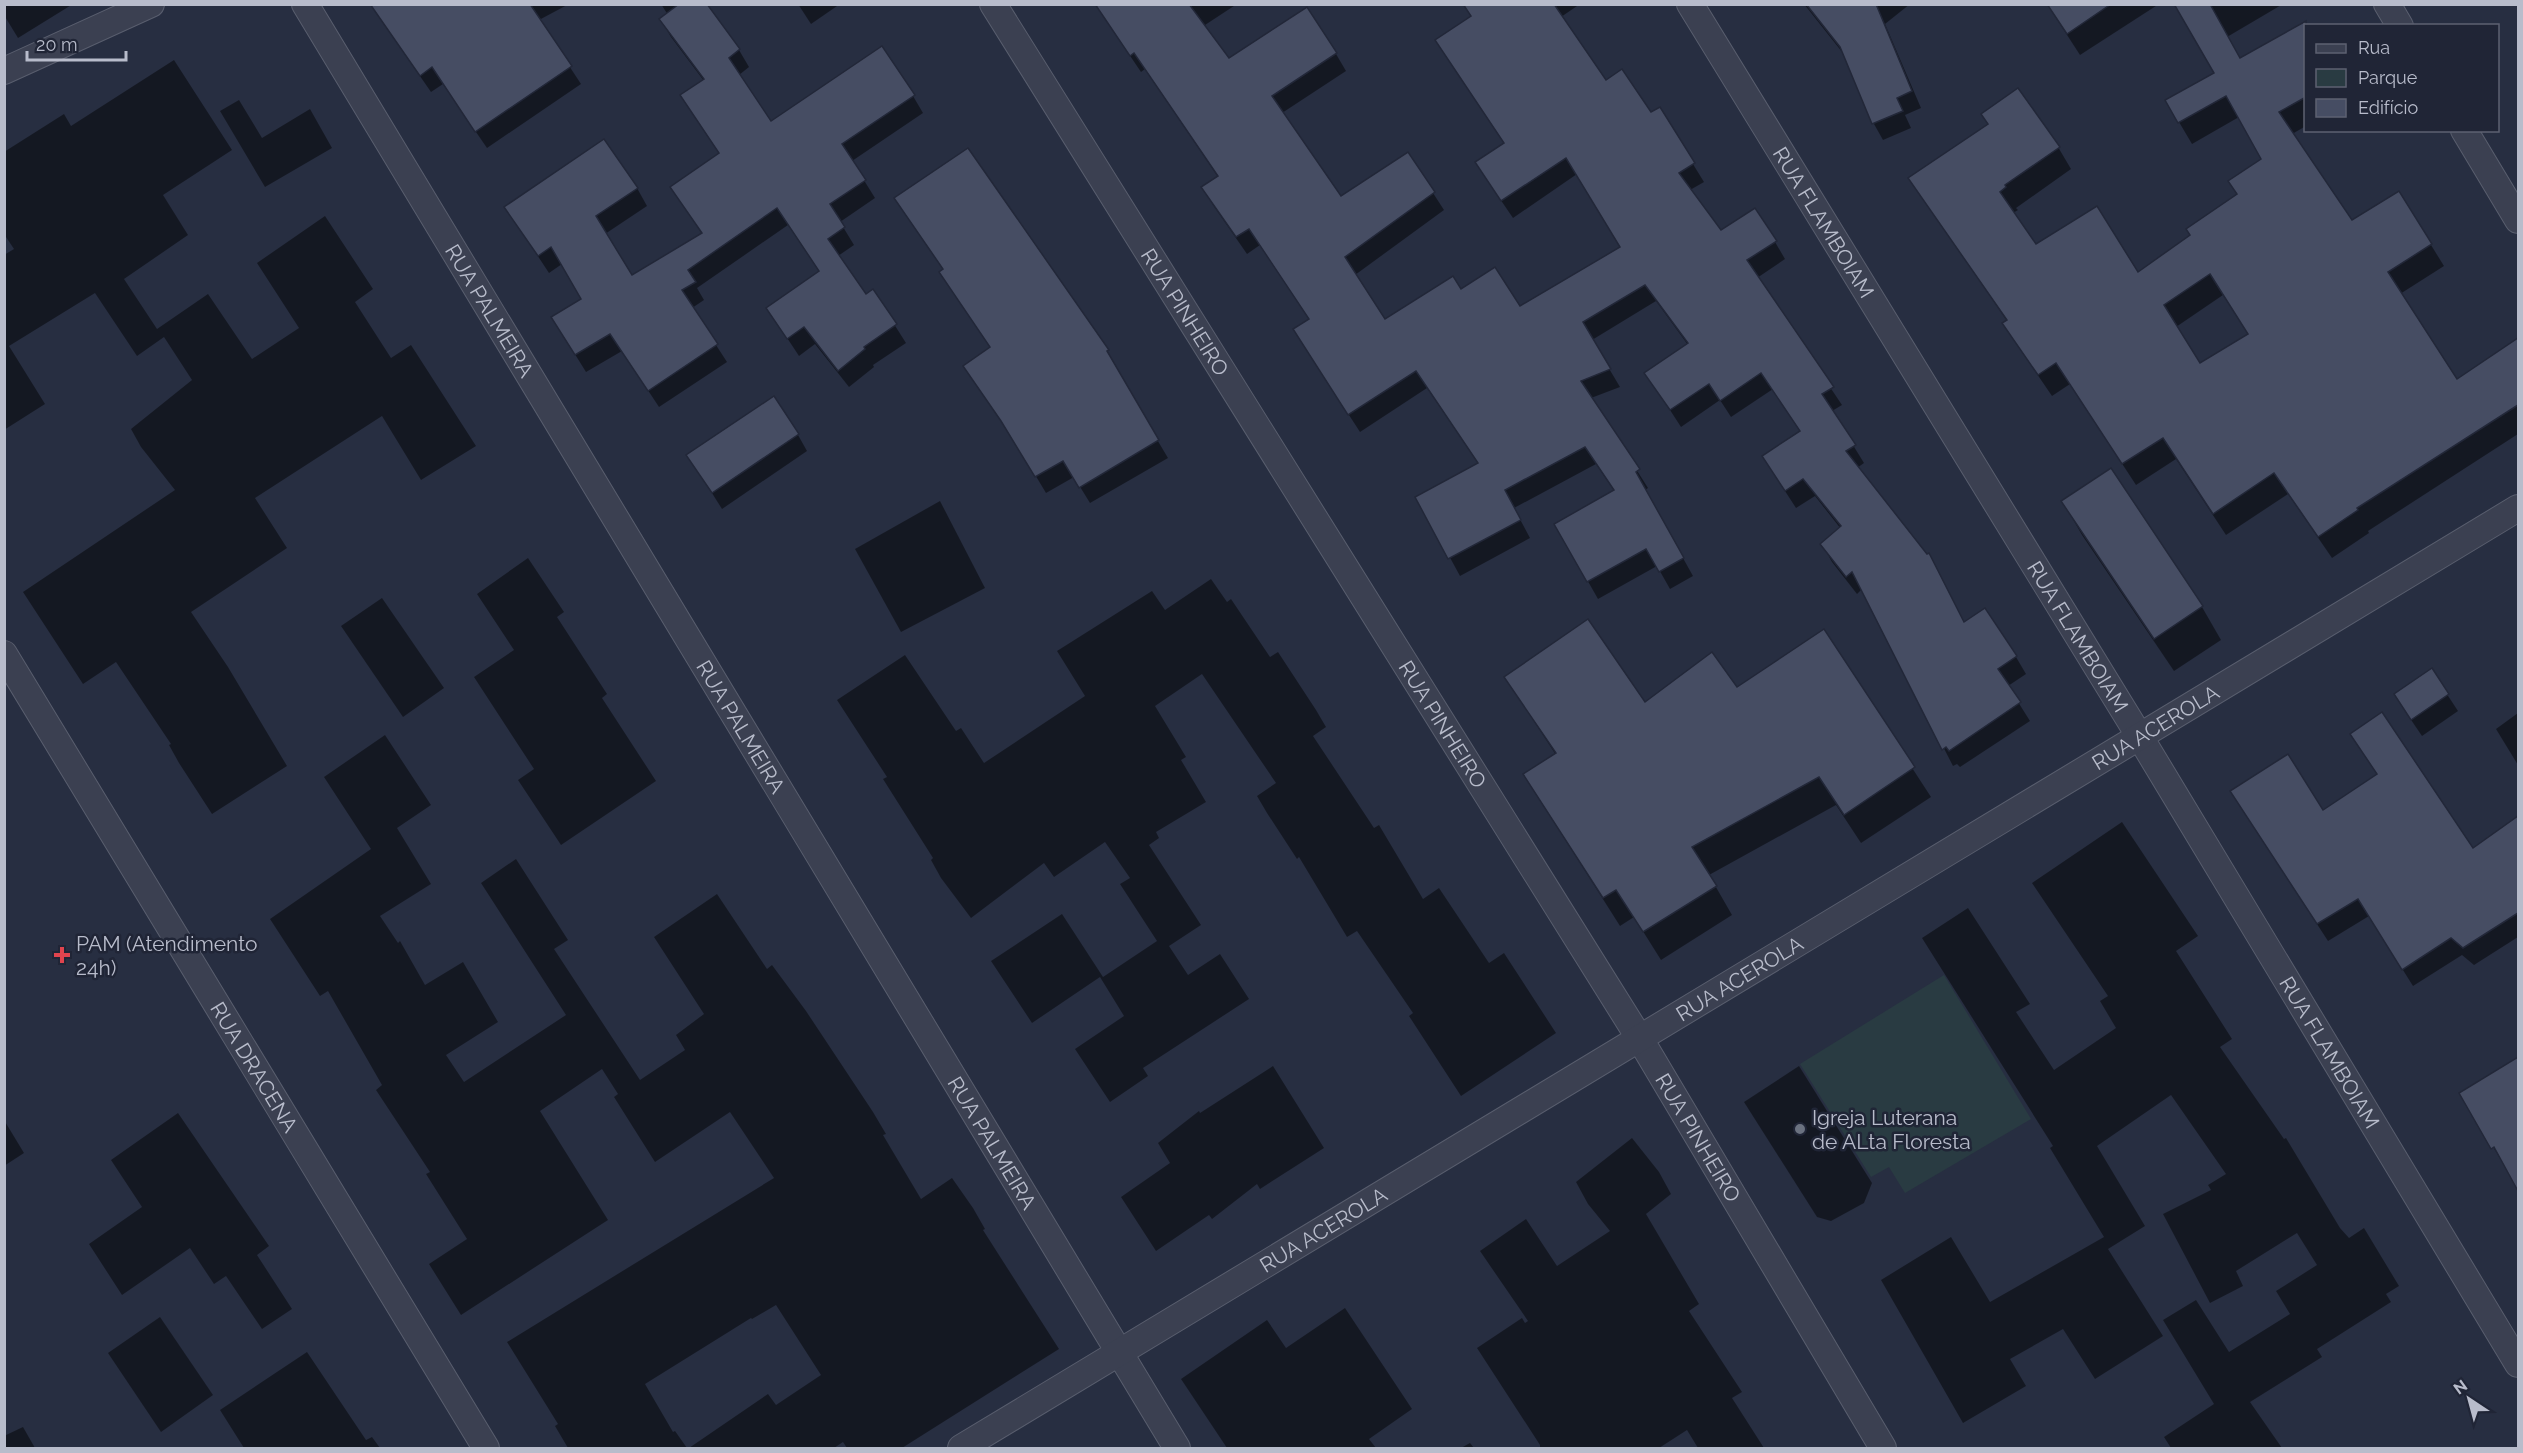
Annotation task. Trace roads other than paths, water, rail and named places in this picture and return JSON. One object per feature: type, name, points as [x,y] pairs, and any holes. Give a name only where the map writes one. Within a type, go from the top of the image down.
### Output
[{"type":"street","points":[[4,71],[151,4]]},
{"type":"street","name":"RUA PALMEIRA","points":[[305,4],[1177,1449]]},
{"type":"street","name":"RUA PINHEIRO","points":[[993,4],[1640,1038],[1883,1449]]},
{"type":"street","name":"RUA FLAMBOIAM","points":[[1690,4],[2140,737],[2518,1364]]},
{"type":"street","points":[[2387,4],[2399,24]]},
{"type":"street","points":[[2465,132],[2518,220]]},
{"type":"street","name":"RUA ACEROLA","points":[[961,1449],[2518,508]]},
{"type":"street","name":"RUA DRACENA","points":[[4,654],[486,1449]]},
{"type":"place","name":"PAM (Atendimento 24h)","points":[[62,955]]},
{"type":"place","name":"Igreja Luterana de ALta Floresta","points":[[1800,1129]]}]
